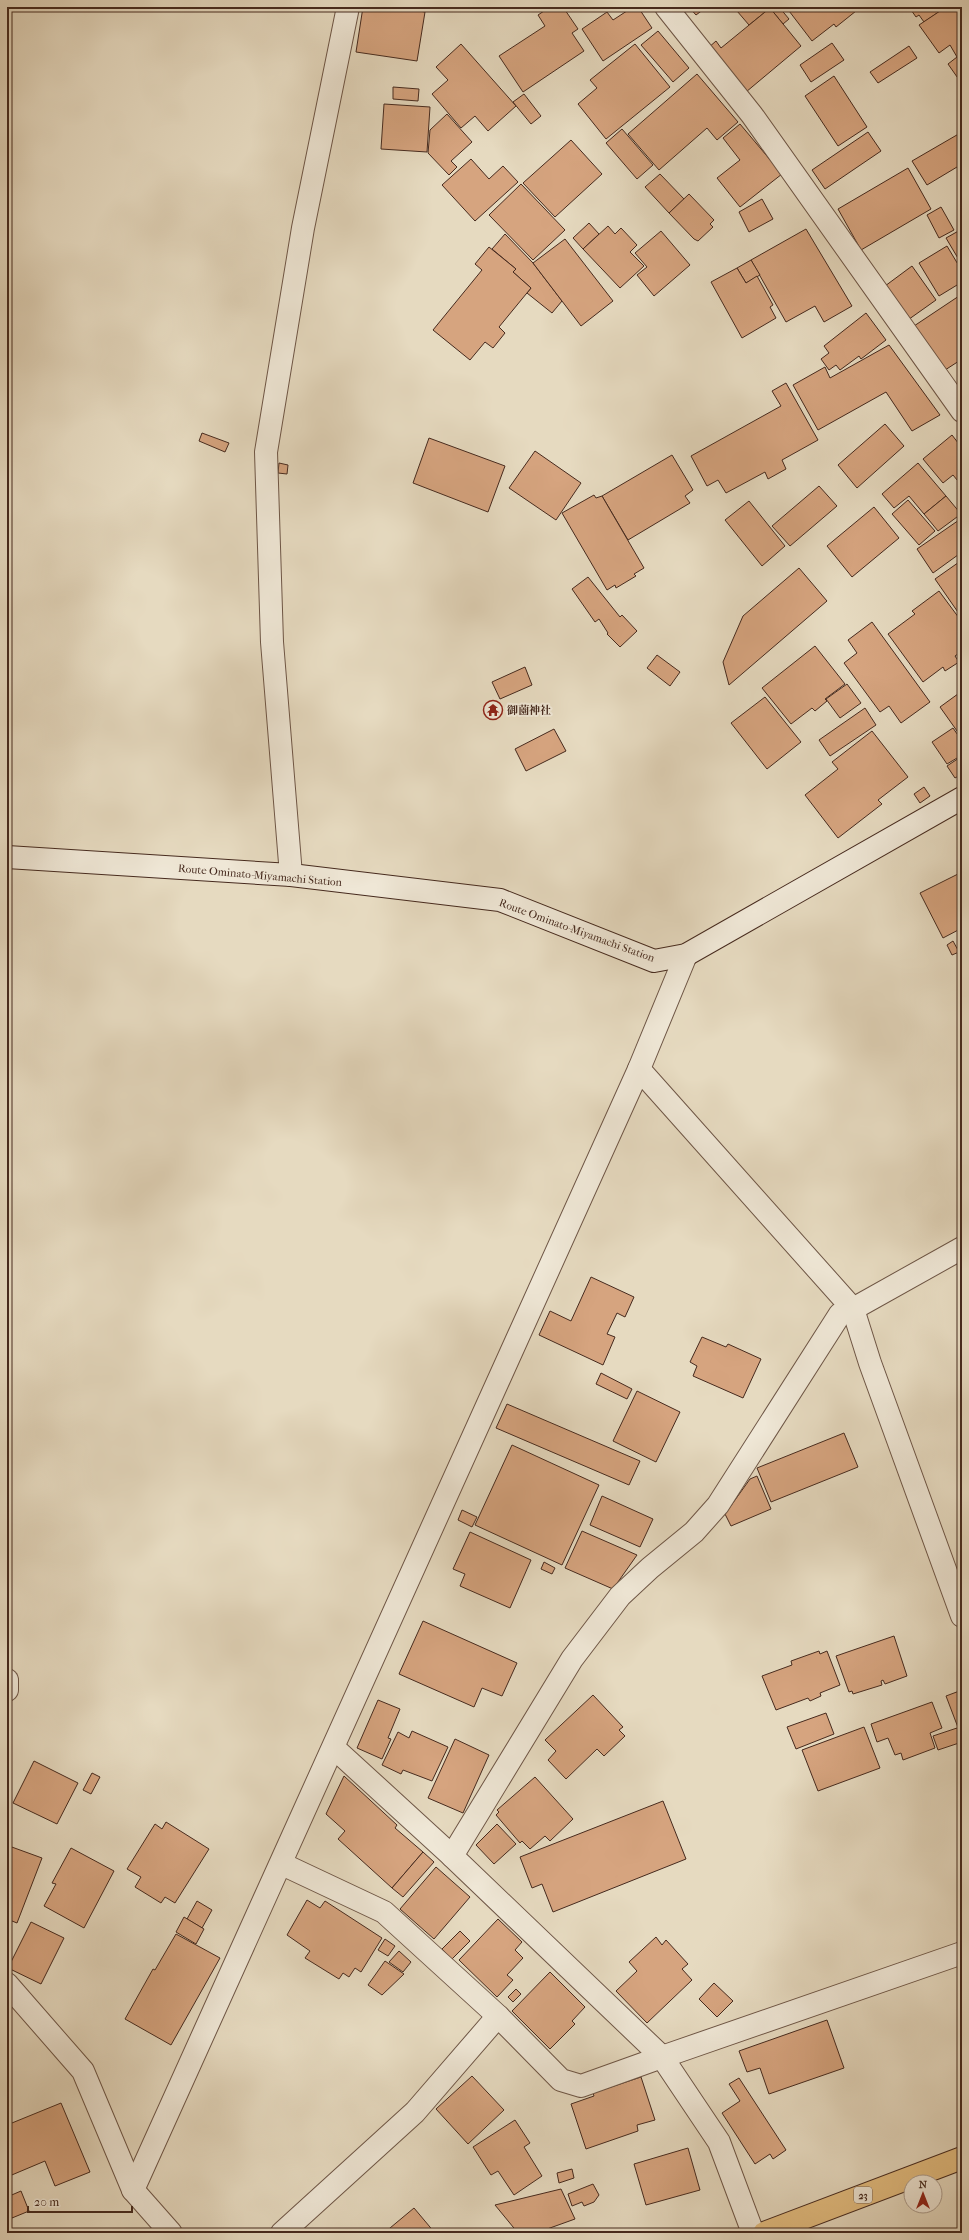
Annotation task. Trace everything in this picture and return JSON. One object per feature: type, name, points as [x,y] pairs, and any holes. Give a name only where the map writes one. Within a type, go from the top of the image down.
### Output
[{"type":"highway","name":"23","points":[[764,2233],[962,2158]]},
{"type":"street","points":[[291,876],[272,642],[266,452],[303,228],[348,7]]},
{"type":"street","points":[[666,7],[752,115],[962,411]]},
{"type":"street","name":"Route Ominato-Miyamachi Station","points":[[7,857],[291,876],[500,900],[654,961],[686,955],[962,798]]},
{"type":"street","points":[[133,2190],[282,1864],[639,1069],[686,955]]},
{"type":"street","points":[[639,1069],[853,1309],[870,1363],[962,1616]]},
{"type":"street","points":[[452,1856],[572,1660],[620,1596],[650,1568],[694,1532],[718,1504],[840,1314],[853,1309],[962,1248]]},
{"type":"street","points":[[7,1680],[7,1690]]},
{"type":"street","points":[[334,1748],[452,1856],[662,2057],[719,2142],[754,2233]]},
{"type":"street","points":[[282,1864],[384,1912],[498,2016],[562,2080],[581,2086],[962,1953]]},
{"type":"street","points":[[7,1984],[83,2071],[133,2190],[171,2233]]},
{"type":"street","points":[[282,2233],[415,2112],[498,2016]]},
{"type":"building","points":[[363,7],[396,7],[425,12],[417,61],[356,52]]},
{"type":"building","points":[[550,7],[563,7],[578,29],[572,33],[584,51],[523,92],[499,56],[545,26],[538,15]]},
{"type":"building","points":[[633,7],[638,7],[652,28],[603,61],[582,29],[607,12],[613,20]]},
{"type":"building","points":[[689,7],[701,7],[704,9],[696,15]]},
{"type":"building","points":[[742,7],[779,7],[789,19],[783,24],[770,8],[749,25],[737,11]]},
{"type":"building","points":[[786,7],[853,7],[856,11],[836,27],[834,24],[812,41]]},
{"type":"building","points":[[909,7],[946,7],[924,22],[919,15],[916,17]]},
{"type":"building","points":[[946,7],[962,7],[962,84],[948,64],[957,57],[950,45],[939,53],[919,25]]},
{"type":"building","points":[[770,8],[801,46],[746,92],[708,48],[716,41],[721,48]]},
{"type":"building","points":[[658,31],[689,68],[673,82],[641,45]]},
{"type":"building","points":[[832,43],[844,60],[811,82],[800,65]]},
{"type":"building","points":[[461,44],[516,106],[488,131],[475,116],[461,128],[432,94],[448,80],[436,67]]},
{"type":"building","points":[[635,44],[670,87],[606,139],[578,104],[597,88],[590,80]]},
{"type":"building","points":[[909,46],[917,58],[878,83],[870,72]]},
{"type":"building","points":[[697,74],[738,122],[717,140],[707,128],[659,170],[628,134]]},
{"type":"building","points":[[834,76],[867,127],[838,146],[805,96]]},
{"type":"building","points":[[393,87],[419,89],[418,101],[393,99]]},
{"type":"building","points":[[524,94],[541,116],[531,124],[513,102]]},
{"type":"building","points":[[384,104],[430,107],[427,152],[381,149]]},
{"type":"building","points":[[447,114],[472,142],[451,161],[457,167],[449,175],[428,153],[430,130]]},
{"type":"building","points":[[740,124],[782,174],[740,207],[717,178],[740,160],[723,138]]},
{"type":"building","points":[[622,129],[653,165],[637,179],[606,143]]},
{"type":"building","points":[[868,132],[881,151],[825,189],[812,170]]},
{"type":"building","points":[[962,132],[962,164],[927,185],[912,161]]},
{"type":"building","points":[[571,140],[602,174],[555,217],[523,183]]},
{"type":"building","points":[[471,159],[489,179],[503,166],[518,182],[475,221],[442,185]]},
{"type":"building","points":[[908,168],[931,209],[861,250],[838,209]]},
{"type":"building","points":[[660,174],[684,199],[669,213],[645,187]]},
{"type":"building","points":[[521,184],[565,230],[533,260],[489,215]]},
{"type":"building","points":[[689,194],[714,220],[710,224],[713,227],[698,241],[694,239],[669,213]]},
{"type":"building","points":[[762,199],[773,219],[749,232],[739,212]]},
{"type":"building","points":[[941,207],[954,230],[939,238],[927,215]]},
{"type":"building","points":[[589,223],[599,234],[583,249],[573,238]]},
{"type":"building","points":[[608,226],[615,234],[621,228],[637,245],[630,252],[644,266],[620,288],[583,249]]},
{"type":"building","points":[[806,229],[852,306],[824,322],[815,306],[786,322],[751,260]]},
{"type":"building","points":[[962,229],[962,265],[946,238]]},
{"type":"building","points":[[661,231],[690,265],[654,296],[637,275],[647,267],[635,253]]},
{"type":"building","points":[[505,234],[533,263],[562,301],[552,313],[527,293],[531,288],[513,272],[516,269],[492,249]]},
{"type":"building","points":[[565,239],[613,301],[581,326],[533,263]]},
{"type":"building","points":[[947,246],[962,271],[962,282],[939,296],[919,263]]},
{"type":"building","points":[[489,247],[516,269],[513,272],[531,288],[499,327],[505,333],[493,348],[485,342],[470,360],[433,330],[482,270],[475,264]]},
{"type":"building","points":[[751,260],[760,275],[746,283],[737,268]]},
{"type":"building","points":[[912,266],[936,300],[905,322],[881,289]]},
{"type":"building","points":[[737,268],[746,283],[757,276],[773,305],[770,307],[776,318],[742,338],[711,282]]},
{"type":"building","points":[[962,294],[962,366],[959,361],[942,372],[914,326]]},
{"type":"building","points":[[866,313],[886,340],[861,359],[859,356],[840,370],[836,365],[829,370],[821,359],[829,353],[824,346]]},
{"type":"building","points":[[889,345],[940,415],[912,431],[886,392],[818,430],[793,385],[825,367],[830,378]]},
{"type":"building","points":[[786,383],[818,440],[782,460],[786,469],[768,479],[765,472],[726,493],[718,480],[707,486],[691,456],[781,406],[772,391]]},
{"type":"building","points":[[885,424],[904,446],[857,488],[838,465]]},
{"type":"building","points":[[202,433],[229,443],[225,452],[199,441]]},
{"type":"building","points":[[952,435],[962,448],[962,486],[953,475],[943,483],[923,459]]},
{"type":"building","points":[[429,438],[505,466],[488,512],[413,483]]},
{"type":"building","points":[[535,451],[581,483],[556,520],[509,488]]},
{"type":"building","points":[[672,455],[693,490],[685,496],[690,503],[628,540],[602,496]]},
{"type":"building","points":[[279,463],[288,465],[287,474],[278,473]]},
{"type":"building","points":[[918,463],[946,496],[924,514],[909,496],[894,508],[882,494]]},
{"type":"building","points":[[819,486],[837,506],[790,546],[772,526]]},
{"type":"building","points":[[594,495],[596,498],[602,496],[644,568],[634,574],[636,576],[616,588],[615,585],[607,590],[562,513]]},
{"type":"building","points":[[946,496],[961,514],[938,531],[924,514]]},
{"type":"building","points":[[908,500],[935,531],[919,545],[892,514]]},
{"type":"building","points":[[749,501],[785,546],[762,566],[725,520]]},
{"type":"building","points":[[874,507],[899,538],[852,577],[827,546]]},
{"type":"building","points":[[962,518],[962,552],[933,573],[917,549]]},
{"type":"building","points":[[962,560],[962,618],[935,579]]},
{"type":"building","points":[[799,568],[827,601],[729,685],[723,662],[743,616]]},
{"type":"building","points":[[588,577],[620,617],[622,615],[637,631],[620,647],[607,634],[608,633],[599,619],[595,622],[572,589]]},
{"type":"building","points":[[939,591],[962,622],[962,651],[955,656],[959,662],[945,671],[943,667],[923,682],[888,634],[915,614],[912,611]]},
{"type":"building","points":[[872,622],[930,702],[901,723],[889,706],[880,712],[844,663],[857,653],[848,640]]},
{"type":"building","points":[[815,646],[845,684],[825,699],[827,701],[815,711],[812,708],[791,724],[762,688]]},
{"type":"building","points":[[657,655],[680,672],[670,686],[647,668]]},
{"type":"building","points":[[525,667],[532,685],[500,699],[492,682]]},
{"type":"building","points":[[847,684],[861,703],[840,718],[826,699]]},
{"type":"building","points":[[962,691],[962,738],[940,707]]},
{"type":"building","points":[[765,697],[801,742],[767,769],[731,723]]},
{"type":"building","points":[[865,708],[876,725],[830,756],[819,740]]},
{"type":"building","points":[[953,728],[962,741],[962,755],[947,764],[932,742]]},
{"type":"building","points":[[554,729],[566,751],[526,771],[515,749]]},
{"type":"building","points":[[872,731],[908,777],[878,800],[882,804],[838,838],[805,795],[838,769],[832,762]]},
{"type":"building","points":[[962,756],[962,774],[955,778],[947,766]]},
{"type":"building","points":[[924,787],[930,796],[920,803],[914,794]]},
{"type":"building","points":[[958,874],[962,882],[962,928],[943,938],[920,893]]},
{"type":"building","points":[[953,941],[959,952],[952,955],[947,945]]},
{"type":"building","points":[[591,1277],[634,1297],[625,1317],[617,1313],[607,1334],[615,1337],[603,1365],[539,1335],[550,1311],[571,1321]]},
{"type":"building","points":[[702,1337],[726,1347],[728,1344],[761,1359],[743,1398],[693,1376],[697,1366],[690,1362]]},
{"type":"building","points":[[601,1373],[632,1389],[627,1399],[596,1384]]},
{"type":"building","points":[[637,1391],[680,1412],[656,1462],[613,1441]]},
{"type":"building","points":[[507,1404],[640,1461],[629,1485],[496,1428]]},
{"type":"building","points":[[844,1433],[858,1467],[771,1502],[757,1468]]},
{"type":"building","points":[[512,1445],[599,1485],[562,1565],[475,1525]]},
{"type":"building","points":[[757,1476],[771,1509],[731,1526],[725,1514],[750,1479]]},
{"type":"building","points":[[602,1496],[653,1519],[640,1547],[590,1525]]},
{"type":"building","points":[[462,1510],[477,1517],[472,1527],[458,1520]]},
{"type":"building","points":[[582,1531],[637,1555],[613,1589],[565,1568]]},
{"type":"building","points":[[470,1532],[531,1560],[510,1608],[460,1586],[465,1574],[453,1569]]},
{"type":"building","points":[[544,1562],[555,1568],[552,1574],[541,1569]]},
{"type":"building","points":[[423,1621],[517,1663],[502,1696],[482,1688],[474,1707],[399,1674]]},
{"type":"building","points":[[894,1636],[907,1676],[885,1684],[883,1680],[881,1681],[882,1685],[853,1694],[852,1691],[849,1692],[836,1656]]},
{"type":"building","points":[[819,1651],[820,1654],[827,1651],[840,1685],[820,1693],[821,1696],[810,1701],[808,1698],[776,1710],[762,1676],[792,1665],[791,1661]]},
{"type":"building","points":[[962,1690],[962,1738],[946,1696]]},
{"type":"building","points":[[593,1695],[623,1727],[619,1730],[625,1736],[604,1756],[597,1749],[566,1779],[548,1760],[556,1751],[545,1740]]},
{"type":"building","points":[[378,1700],[400,1709],[388,1738],[391,1739],[382,1759],[357,1748]]},
{"type":"building","points":[[932,1702],[942,1728],[930,1733],[935,1748],[903,1760],[901,1753],[895,1755],[888,1738],[877,1742],[871,1724]]},
{"type":"building","points":[[826,1713],[834,1734],[796,1749],[787,1727]]},
{"type":"building","points":[[864,1727],[880,1768],[818,1791],[802,1750]]},
{"type":"building","points":[[957,1728],[962,1742],[938,1750],[933,1736]]},
{"type":"building","points":[[412,1731],[448,1747],[432,1781],[403,1770],[401,1774],[382,1765],[398,1732],[409,1738]]},
{"type":"building","points":[[455,1739],[489,1755],[463,1813],[428,1798]]},
{"type":"building","points":[[34,1761],[78,1783],[57,1824],[13,1803]]},
{"type":"building","points":[[92,1773],[100,1777],[91,1794],[83,1790]]},
{"type":"building","points":[[344,1776],[397,1825],[395,1828],[423,1852],[392,1888],[338,1839],[345,1831],[326,1814]]},
{"type":"building","points":[[535,1777],[573,1819],[550,1841],[545,1836],[530,1849],[522,1841],[520,1843],[496,1815],[499,1812],[497,1810]]},
{"type":"building","points":[[663,1801],[686,1859],[553,1912],[542,1884],[532,1888],[520,1857]]},
{"type":"building","points":[[166,1822],[209,1849],[175,1903],[165,1897],[161,1903],[135,1887],[141,1877],[127,1869],[155,1824],[162,1829]]},
{"type":"building","points":[[497,1824],[516,1844],[494,1864],[476,1845]]},
{"type":"building","points":[[9,1846],[42,1858],[17,1923],[7,1919],[7,1851]]},
{"type":"building","points":[[71,1848],[114,1871],[84,1928],[44,1906],[56,1884],[52,1883]]},
{"type":"building","points":[[423,1852],[434,1862],[403,1897],[392,1888]]},
{"type":"building","points":[[436,1867],[470,1897],[434,1939],[400,1909]]},
{"type":"building","points":[[307,1900],[320,1908],[325,1901],[382,1938],[361,1972],[355,1968],[349,1977],[343,1973],[339,1979],[305,1958],[310,1951],[287,1935]]},
{"type":"building","points":[[197,1901],[212,1910],[202,1928],[187,1919]]},
{"type":"building","points":[[184,1917],[204,1929],[196,1944],[176,1932]]},
{"type":"building","points":[[498,1919],[522,1942],[515,1950],[523,1958],[507,1975],[513,1980],[497,1997],[459,1960]]},
{"type":"building","points":[[31,1922],[64,1938],[41,1984],[8,1968]]},
{"type":"building","points":[[460,1931],[470,1941],[452,1959],[442,1949]]},
{"type":"building","points":[[176,1934],[220,1958],[171,2045],[125,2019],[153,1969],[155,1970]]},
{"type":"building","points":[[656,1937],[662,1945],[666,1940],[688,1964],[682,1969],[692,1980],[647,2023],[616,1991],[637,1971],[629,1962]]},
{"type":"building","points":[[385,1939],[395,1946],[388,1956],[378,1950]]},
{"type":"building","points":[[399,1951],[411,1962],[403,1972],[389,1962]]},
{"type":"building","points":[[385,1961],[404,1974],[382,1995],[368,1985]]},
{"type":"building","points":[[550,1972],[585,2007],[572,2021],[575,2024],[550,2049],[512,2011]]},
{"type":"building","points":[[714,1983],[733,2001],[717,2017],[699,1999]]},
{"type":"building","points":[[516,1989],[521,1994],[513,2002],[508,1997]]},
{"type":"building","points":[[827,2020],[844,2068],[769,2094],[760,2068],[747,2072],[739,2051]]},
{"type":"building","points":[[472,2076],[504,2110],[468,2144],[436,2109]]},
{"type":"building","points":[[641,2077],[655,2120],[637,2125],[638,2131],[586,2149],[571,2104],[594,2096],[593,2093]]},
{"type":"building","points":[[739,2078],[786,2150],[773,2159],[770,2154],[755,2164],[722,2113],[740,2101],[729,2084]]},
{"type":"building","points":[[61,2103],[90,2172],[55,2186],[45,2161],[7,2177],[7,2125]]},
{"type":"building","points":[[515,2120],[530,2143],[524,2147],[542,2176],[514,2195],[498,2171],[491,2175],[473,2147]]},
{"type":"building","points":[[688,2148],[700,2190],[646,2205],[634,2164]]},
{"type":"building","points":[[572,2169],[574,2178],[559,2183],[557,2173]]},
{"type":"building","points":[[593,2184],[599,2195],[594,2202],[584,2206],[582,2202],[572,2206],[568,2194]]},
{"type":"building","points":[[561,2189],[575,2219],[536,2233],[518,2233],[495,2205]]},
{"type":"building","points":[[21,2191],[29,2211],[12,2218],[7,2207],[7,2197]]},
{"type":"building","points":[[414,2208],[435,2233],[384,2233]]},
{"type":"place","name":"御薗神社","points":[[493,710]]}]
